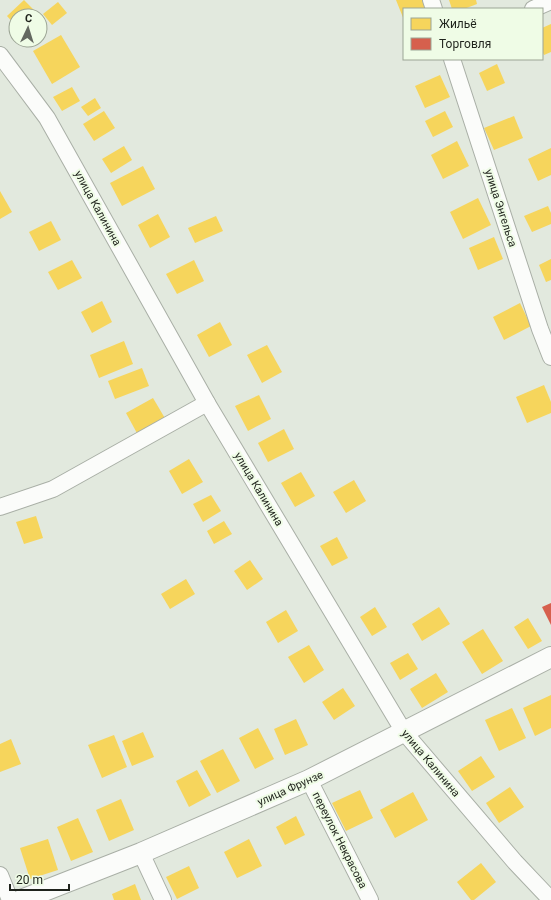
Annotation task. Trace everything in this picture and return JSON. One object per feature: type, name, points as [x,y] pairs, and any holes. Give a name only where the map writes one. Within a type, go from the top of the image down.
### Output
[{"type":"street","points":[[535,8],[551,1]]},
{"type":"street","name":"улица Калинина","points":[[0,55],[47,118],[207,403],[404,732],[515,862],[551,900]]},
{"type":"street","name":"улица Энгельса","points":[[452,60],[545,326],[551,357]]},
{"type":"street","points":[[0,507],[53,489],[207,403]]},
{"type":"street","name":"улица Фрунзе","points":[[20,900],[141,853],[309,780],[551,657]]},
{"type":"street","name":"переулок Некрасова","points":[[309,780],[370,900]]},
{"type":"street","points":[[141,853],[163,900]]},
{"type":"street","points":[[0,875],[10,900]]},
{"type":"building: Жильё","points":[[24,0],[32,8],[16,8]]},
{"type":"building: Жильё","points":[[396,0],[425,0],[429,8],[403,8],[403,18]]},
{"type":"building: Жильё","points":[[449,0],[476,0],[477,4],[467,8],[452,8]]},
{"type":"building: Жильё","points":[[58,2],[67,13],[52,25],[48,20],[48,10]]},
{"type":"building: Жильё","points":[[551,24],[551,52],[544,55],[543,53],[543,28]]},
{"type":"building: Жильё","points":[[61,35],[80,67],[52,84],[33,51],[38,48],[48,48],[48,42]]},
{"type":"building: Жильё","points":[[497,64],[505,83],[487,91],[479,73]]},
{"type":"building: Жильё","points":[[440,75],[450,97],[425,108],[415,86]]},
{"type":"building: Жильё","points":[[72,87],[80,101],[62,111],[53,97]]},
{"type":"building: Жильё","points":[[95,98],[101,108],[88,116],[81,107]]},
{"type":"building: Жильё","points":[[104,111],[115,128],[94,141],[83,124]]},
{"type":"building: Жильё","points":[[445,111],[453,127],[433,137],[425,121]]},
{"type":"building: Жильё","points":[[514,116],[523,138],[494,150],[484,128]]},
{"type":"building: Жильё","points":[[457,141],[469,166],[443,179],[431,155]]},
{"type":"building: Жильё","points":[[124,146],[132,160],[111,173],[102,159]]},
{"type":"building: Жильё","points":[[551,148],[551,175],[538,181],[528,159]]},
{"type":"building: Жильё","points":[[143,166],[155,189],[122,206],[110,183]]},
{"type":"building: Жильё","points":[[0,191],[12,212],[0,219]]},
{"type":"building: Жильё","points":[[478,198],[491,225],[463,239],[450,212]]},
{"type":"building: Жильё","points":[[548,206],[551,213],[551,224],[532,232],[524,216]]},
{"type":"building: Жильё","points":[[158,214],[170,237],[150,248],[138,225]]},
{"type":"building: Жильё","points":[[216,216],[223,231],[195,243],[188,228]]},
{"type":"building: Жильё","points":[[51,221],[61,240],[39,251],[29,232]]},
{"type":"building: Жильё","points":[[494,237],[503,259],[478,270],[469,248]]},
{"type":"building: Жильё","points":[[551,259],[551,280],[546,282],[539,265]]},
{"type":"building: Жильё","points":[[72,260],[82,278],[58,290],[48,272]]},
{"type":"building: Жильё","points":[[194,260],[204,281],[177,294],[166,274]]},
{"type":"building: Жильё","points":[[102,301],[112,322],[92,333],[81,312]]},
{"type":"building: Жильё","points":[[520,303],[531,326],[504,340],[493,317]]},
{"type":"building: Жильё","points":[[220,322],[232,345],[209,357],[197,335]]},
{"type":"building: Жильё","points":[[124,341],[133,364],[99,378],[90,355]]},
{"type":"building: Жильё","points":[[267,345],[282,372],[262,383],[247,355]]},
{"type":"building: Жильё","points":[[142,368],[149,386],[115,399],[108,381]]},
{"type":"building: Жильё","points":[[544,385],[551,402],[551,413],[527,423],[516,397]]},
{"type":"building: Жильё","points":[[259,395],[271,419],[248,431],[235,406]]},
{"type":"building: Жильё","points":[[153,398],[166,420],[138,435],[126,413]]},
{"type":"building: Жильё","points":[[284,429],[294,449],[268,462],[258,443]]},
{"type":"building: Жильё","points":[[189,459],[203,482],[182,494],[169,471]]},
{"type":"building: Жильё","points":[[301,472],[315,496],[295,507],[281,483]]},
{"type":"building: Жильё","points":[[354,480],[366,501],[346,513],[333,492]]},
{"type":"building: Жильё","points":[[211,495],[221,511],[203,522],[193,504]]},
{"type":"building: Жильё","points":[[36,516],[43,538],[24,544],[16,522]]},
{"type":"building: Жильё","points":[[224,521],[232,534],[214,544],[207,531]]},
{"type":"building: Жильё","points":[[337,537],[348,558],[332,566],[320,546]]},
{"type":"building: Жильё","points":[[250,560],[263,579],[247,590],[234,571]]},
{"type":"building: Жильё","points":[[186,579],[195,594],[170,609],[161,594]]},
{"type":"building: Жильё","points":[[375,607],[387,627],[372,636],[360,617]]},
{"type":"building: Жильё","points":[[439,607],[450,624],[422,641],[412,624]]},
{"type":"building: Жильё","points":[[286,610],[298,631],[278,643],[266,622]]},
{"type":"building: Жильё","points":[[528,618],[542,641],[528,649],[514,627]]},
{"type":"building: Жильё","points":[[483,629],[503,661],[482,674],[462,642]]},
{"type":"building: Жильё","points":[[309,645],[324,670],[304,683],[288,657]]},
{"type":"building: Жильё","points":[[408,653],[418,669],[400,680],[390,663]]},
{"type":"building: Жильё","points":[[436,673],[448,692],[422,708],[410,689]]},
{"type":"building: Жильё","points":[[343,688],[355,706],[334,720],[322,702]]},
{"type":"building: Жильё","points":[[551,695],[551,728],[535,736],[523,708]]},
{"type":"building: Жильё","points":[[512,708],[526,738],[499,751],[485,720]]},
{"type":"building: Жильё","points":[[296,719],[308,745],[285,755],[274,729]]},
{"type":"building: Жильё","points":[[258,728],[274,759],[255,769],[239,738]]},
{"type":"building: Жильё","points":[[143,732],[154,757],[132,766],[122,741]]},
{"type":"building: Жильё","points":[[114,735],[127,767],[102,778],[88,745]]},
{"type":"building: Жильё","points":[[11,739],[21,764],[0,772],[0,744]]},
{"type":"building: Жильё","points":[[223,749],[240,781],[217,793],[200,761]]},
{"type":"building: Жильё","points":[[481,756],[495,777],[472,791],[458,771]]},
{"type":"building: Жильё","points":[[197,770],[211,795],[189,807],[176,781]]},
{"type":"building: Жильё","points":[[510,787],[524,807],[499,823],[486,803]]},
{"type":"building: Жильё","points":[[360,790],[373,818],[346,831],[332,803]]},
{"type":"building: Жильё","points":[[413,792],[428,820],[395,838],[380,810]]},
{"type":"building: Жильё","points":[[121,799],[134,830],[109,841],[96,810]]},
{"type":"building: Жильё","points":[[296,816],[305,835],[285,845],[276,827]]},
{"type":"building: Жильё","points":[[78,818],[93,852],[71,861],[57,827]]},
{"type":"building: Жильё","points":[[48,839],[58,870],[30,879],[20,848]]},
{"type":"building: Жильё","points":[[249,839],[262,866],[237,878],[224,852]]},
{"type":"building: Жильё","points":[[481,863],[496,882],[474,900],[471,900],[457,882]]},
{"type":"building: Жильё","points":[[189,866],[199,888],[177,899],[166,877]]},
{"type":"building: Жильё","points":[[135,884],[141,900],[114,900],[112,894]]},
{"type":"building: Торговля","points":[[551,603],[551,625],[542,607]]}]
